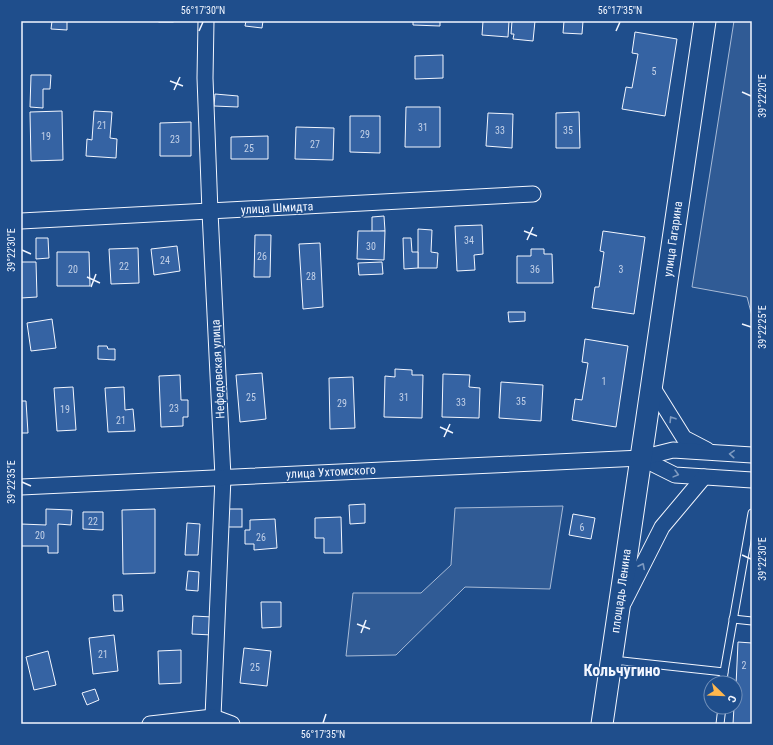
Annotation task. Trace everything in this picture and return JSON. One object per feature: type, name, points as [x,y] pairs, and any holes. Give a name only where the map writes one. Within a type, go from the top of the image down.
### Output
[{"type":"main road","name":"улица Гагарина","points":[[641,458],[705,21]]},
{"type":"main road","name":"площадь Ленина","points":[[602,724],[641,458]]},
{"type":"street","name":"Нефедовская улица","points":[[206,21],[205,78],[223,477],[213,717]]},
{"type":"street","name":"улица Шмидта","points":[[21,220],[210,212],[533,194]]},
{"type":"street","points":[[651,385],[684,438],[711,452]]},
{"type":"street","name":"улица Ухтомского","points":[[21,487],[641,458],[673,450],[752,455]]},
{"type":"street","points":[[641,458],[675,475],[752,480]]},
{"type":"street","points":[[618,613],[662,527],[704,477]]},
{"type":"street","points":[[150,724],[213,717],[232,724]]},
{"type":"lane","points":[[724,675],[752,513]]},
{"type":"lane","points":[[733,619],[752,621]]},
{"type":"lane","points":[[611,660],[724,672]]},
{"type":"shaded area","points":[[734,21],[752,21],[752,316],[747,297],[692,287]]},
{"type":"shaded area","points":[[563,506],[550,589],[465,587],[396,655],[346,656],[353,593],[421,593],[451,565],[455,508]]},
{"type":"building","points":[[52,21],[67,21],[67,30],[51,29]]},
{"type":"building","points":[[173,21],[173,22],[159,22]]},
{"type":"building","points":[[246,21],[263,21],[262,28],[245,26]]},
{"type":"building","points":[[413,21],[440,21],[440,26],[413,25]]},
{"type":"building","points":[[483,21],[509,21],[508,37],[482,35]]},
{"type":"building","points":[[512,21],[535,21],[533,41],[513,39],[514,34],[511,34]]},
{"type":"building","points":[[564,21],[583,21],[582,34],[563,33]]},
{"type":"building","points":[[635,32],[677,39],[665,116],[622,109],[626,87],[632,88],[638,54],[632,53]]},
{"type":"building","points":[[443,55],[443,78],[415,79],[415,56]]},
{"type":"building","points":[[31,75],[51,75],[50,89],[43,89],[43,108],[30,107]]},
{"type":"building","points":[[215,94],[238,96],[238,107],[214,106]]},
{"type":"building","points":[[406,107],[440,107],[440,147],[405,147]]},
{"type":"building","points":[[62,111],[63,160],[31,161],[30,112]]},
{"type":"building","points":[[94,111],[112,112],[110,138],[117,139],[116,158],[86,156],[87,139],[92,140]]},
{"type":"building","points":[[579,112],[580,148],[556,148],[556,113]]},
{"type":"building","points":[[488,113],[513,114],[512,148],[486,146]]},
{"type":"building","points":[[350,116],[380,116],[380,153],[350,152]]},
{"type":"building","points":[[191,122],[191,156],[160,156],[160,123]]},
{"type":"building","points":[[296,127],[334,128],[333,160],[295,159]]},
{"type":"building","points":[[268,136],[268,159],[231,159],[231,137]]},
{"type":"building","points":[[384,216],[385,231],[372,232],[372,217]]},
{"type":"building","points":[[482,225],[483,254],[474,255],[475,270],[457,271],[455,226]]},
{"type":"building","points":[[418,229],[432,230],[431,252],[438,253],[437,268],[418,268]]},
{"type":"building","points":[[358,231],[385,231],[384,260],[357,259]]},
{"type":"building","points":[[603,231],[645,237],[634,314],[592,308],[595,287],[599,287],[604,252],[600,251]]},
{"type":"building","points":[[255,235],[271,235],[270,277],[254,277]]},
{"type":"building","points":[[36,238],[48,238],[49,258],[36,259]]},
{"type":"building","points":[[403,238],[411,238],[412,252],[418,252],[418,268],[404,269]]},
{"type":"building","points":[[320,243],[323,307],[303,309],[299,244]]},
{"type":"building","points":[[177,246],[180,271],[154,275],[151,249]]},
{"type":"building","points":[[138,248],[139,283],[111,284],[109,249]]},
{"type":"building","points":[[531,249],[544,249],[544,254],[552,254],[553,283],[517,283],[517,256],[531,256]]},
{"type":"building","points":[[57,252],[89,252],[90,286],[57,286]]},
{"type":"building","points":[[21,262],[36,262],[37,297],[21,298]]},
{"type":"building","points":[[382,262],[383,274],[359,275],[358,263]]},
{"type":"building","points":[[508,312],[525,312],[525,321],[509,322]]},
{"type":"building","points":[[52,319],[56,348],[31,351],[27,323]]},
{"type":"building","points":[[585,339],[628,346],[616,427],[572,420],[575,399],[582,400],[588,363],[582,362]]},
{"type":"building","points":[[98,346],[107,346],[108,349],[115,349],[115,360],[98,359]]},
{"type":"building","points":[[395,369],[412,370],[412,375],[423,375],[422,418],[384,417],[385,376],[395,377]]},
{"type":"building","points":[[262,373],[266,419],[240,422],[236,375]]},
{"type":"building","points":[[443,374],[470,375],[469,387],[480,388],[479,418],[442,417]]},
{"type":"building","points":[[180,375],[181,400],[188,400],[188,417],[183,417],[183,426],[161,427],[159,376]]},
{"type":"building","points":[[353,377],[355,428],[330,429],[329,378]]},
{"type":"building","points":[[501,382],[543,385],[541,421],[499,418]]},
{"type":"building","points":[[73,387],[76,430],[57,431],[54,388]]},
{"type":"building","points":[[124,387],[125,410],[133,409],[135,431],[108,432],[105,388]]},
{"type":"building","points":[[21,401],[26,401],[28,433],[21,433]]},
{"type":"building","points":[[365,504],[365,523],[350,524],[349,505]]},
{"type":"building","points":[[46,509],[72,510],[71,525],[58,524],[58,553],[48,553],[48,546],[21,546],[21,524],[46,525]]},
{"type":"building","points":[[155,509],[155,573],[123,574],[122,510]]},
{"type":"building","points":[[227,509],[242,509],[242,527],[227,527]]},
{"type":"building","points":[[83,512],[103,512],[103,530],[83,529]]},
{"type":"building","points":[[573,514],[595,518],[591,539],[569,535]]},
{"type":"building","points":[[341,517],[342,553],[324,553],[324,538],[315,538],[315,518]]},
{"type":"building","points":[[275,519],[277,548],[254,550],[254,544],[245,544],[245,530],[250,530],[250,520]]},
{"type":"building","points":[[187,523],[200,524],[198,555],[185,555]]},
{"type":"building","points":[[188,571],[199,572],[198,591],[186,590]]},
{"type":"building","points":[[113,595],[122,595],[123,611],[114,611]]},
{"type":"building","points":[[261,602],[281,602],[281,627],[262,628]]},
{"type":"building","points":[[193,616],[213,617],[212,635],[192,634]]},
{"type":"building","points":[[114,635],[118,671],[93,674],[89,638]]},
{"type":"building","points":[[738,642],[752,643],[752,724],[733,724],[734,715],[743,715],[743,675],[736,675]]},
{"type":"building","points":[[244,648],[271,651],[267,686],[240,683]]},
{"type":"building","points":[[181,650],[181,683],[159,684],[158,651]]},
{"type":"building","points":[[48,651],[56,685],[34,690],[26,657]]},
{"type":"building","points":[[95,689],[99,700],[87,705],[82,693]]},
{"type":"district","name":"Кольчугино","points":[[622,670]]}]
